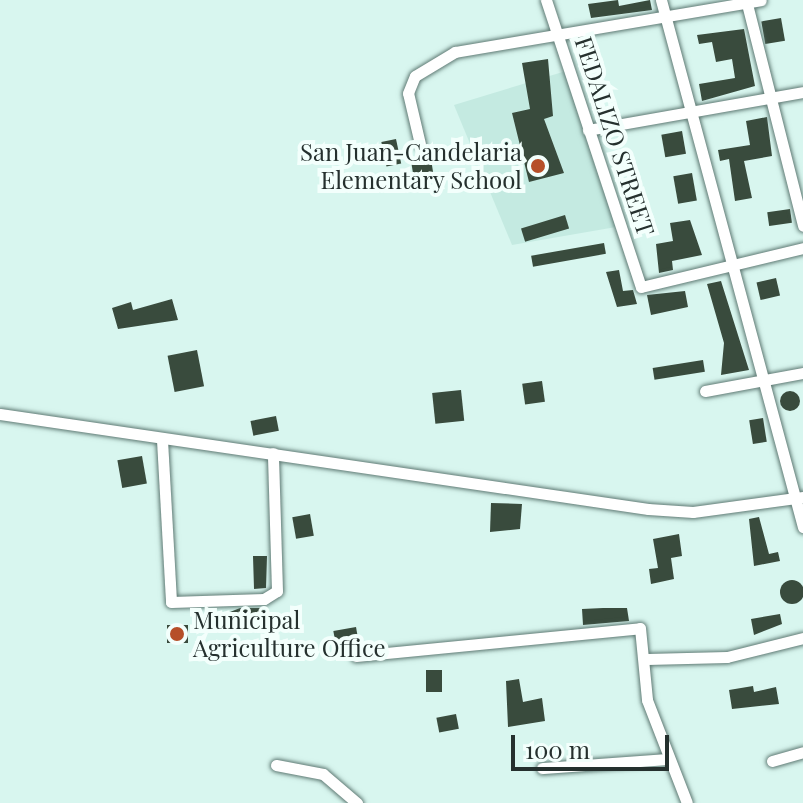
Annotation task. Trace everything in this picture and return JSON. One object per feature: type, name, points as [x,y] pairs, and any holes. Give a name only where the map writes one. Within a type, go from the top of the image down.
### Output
[{"type":"street","name":"FEDALIZO STREET","points":[[546,0],[641,287],[732,261]]},
{"type":"street","points":[[661,0],[799,497],[803,527]]},
{"type":"street","points":[[420,144],[408,93],[415,76],[455,52],[558,30],[665,17],[761,0]]},
{"type":"street","points":[[746,1],[803,226]]},
{"type":"street","points":[[588,130],[689,109],[803,92]]},
{"type":"street","points":[[732,261],[803,248]]},
{"type":"street","points":[[705,391],[803,373]]},
{"type":"street","points":[[0,414],[648,509],[693,512],[799,497]]},
{"type":"street","points":[[162,440],[171,602],[264,599],[277,591],[273,453]]},
{"type":"street","points":[[356,656],[640,628],[647,659],[647,700],[687,803]]},
{"type":"street","points":[[647,659],[727,657],[803,638]]},
{"type":"street","points":[[772,761],[803,752]]},
{"type":"street","points":[[542,768],[669,759]]},
{"type":"street","points":[[276,765],[323,774],[357,803]]},
{"type":"shaded area","name":"San Juan-Candelaria Elementary School","points":[[566,71],[616,227],[512,245],[454,105]]},
{"type":"building","points":[[618,0],[619,6],[650,0],[652,10],[591,18],[588,4]]},
{"type":"building","points":[[781,18],[785,41],[765,44],[761,21]]},
{"type":"building","points":[[744,29],[755,86],[702,101],[699,84],[735,78],[732,59],[716,62],[712,42],[699,44],[697,35]]},
{"type":"building","points":[[548,59],[553,116],[544,119],[564,173],[529,182],[512,113],[530,109],[522,63]]},
{"type":"building","points":[[767,117],[772,156],[744,161],[752,198],[735,201],[729,159],[720,161],[718,150],[750,145],[746,121]]},
{"type":"building","points":[[682,131],[686,154],[665,157],[661,135]]},
{"type":"building","points":[[396,139],[401,163],[387,167],[381,142]]},
{"type":"building","points":[[431,159],[434,178],[414,181],[411,162]]},
{"type":"building","points":[[692,173],[697,201],[678,204],[673,176]]},
{"type":"building","points":[[790,209],[792,223],[769,226],[767,212]]},
{"type":"building","points":[[565,215],[569,228],[525,242],[521,228]]},
{"type":"building","points":[[690,220],[702,255],[672,261],[673,270],[659,273],[656,244],[673,241],[670,223]]},
{"type":"building","points":[[604,243],[606,254],[533,267],[531,256]]},
{"type":"building","points":[[619,270],[623,291],[633,290],[637,304],[617,307],[606,272]]},
{"type":"building","points":[[776,278],[780,296],[761,300],[757,282]]},
{"type":"building","points":[[721,281],[749,370],[721,375],[724,343],[707,284]]},
{"type":"building","points":[[685,291],[688,307],[651,315],[647,295]]},
{"type":"building","points":[[172,299],[178,320],[118,329],[112,308],[131,302],[133,310]]},
{"type":"building","points":[[197,350],[204,386],[175,392],[168,356]]},
{"type":"building","points":[[703,360],[705,372],[655,380],[653,368]]},
{"type":"building","points":[[542,381],[545,402],[525,405],[522,384]]},
{"type":"building","points":[[461,390],[464,421],[435,424],[432,393]]},
{"type":"building","points":[[786,391],[794,391],[800,401],[794,411],[786,411],[780,405],[780,397]]},
{"type":"building","points":[[276,416],[279,431],[253,436],[250,421]]},
{"type":"building","points":[[763,418],[767,442],[753,444],[749,420]]},
{"type":"building","points":[[142,456],[147,484],[122,488],[117,460]]},
{"type":"building","points":[[491,503],[522,504],[520,529],[490,532]]},
{"type":"building","points":[[310,514],[314,536],[296,539],[292,517]]},
{"type":"building","points":[[759,517],[769,554],[778,552],[780,561],[754,566],[749,519]]},
{"type":"building","points":[[679,534],[682,556],[671,558],[674,579],[651,584],[649,569],[658,568],[653,539]]},
{"type":"building","points":[[253,556],[267,556],[266,588],[254,589]]},
{"type":"building","points":[[792,580],[801,583],[804,592],[801,601],[792,604],[783,601],[780,592],[783,583]]},
{"type":"building","points":[[240,608],[262,608],[266,626],[218,632],[215,618]]},
{"type":"building","points":[[627,608],[629,621],[583,625],[582,609]]},
{"type":"building","points":[[780,614],[782,624],[754,635],[751,619]]},
{"type":"building","name":"Municipal Agriculture Office","points":[[167,625],[188,625],[188,643],[167,643]]},
{"type":"building","points":[[356,627],[359,644],[336,648],[333,631]]},
{"type":"building","points":[[426,670],[442,670],[442,692],[426,692]]},
{"type":"building","points":[[519,679],[523,702],[542,698],[545,721],[508,727],[506,681]]},
{"type":"building","points":[[753,686],[754,692],[776,687],[779,704],[732,709],[729,690]]},
{"type":"building","points":[[456,714],[459,729],[439,733],[436,718]]},
{"type":"place","name":"San Juan-Candelaria Elementary School","points":[[538,166]]},
{"type":"place","name":"Municipal Agriculture Office","points":[[177,634]]}]
